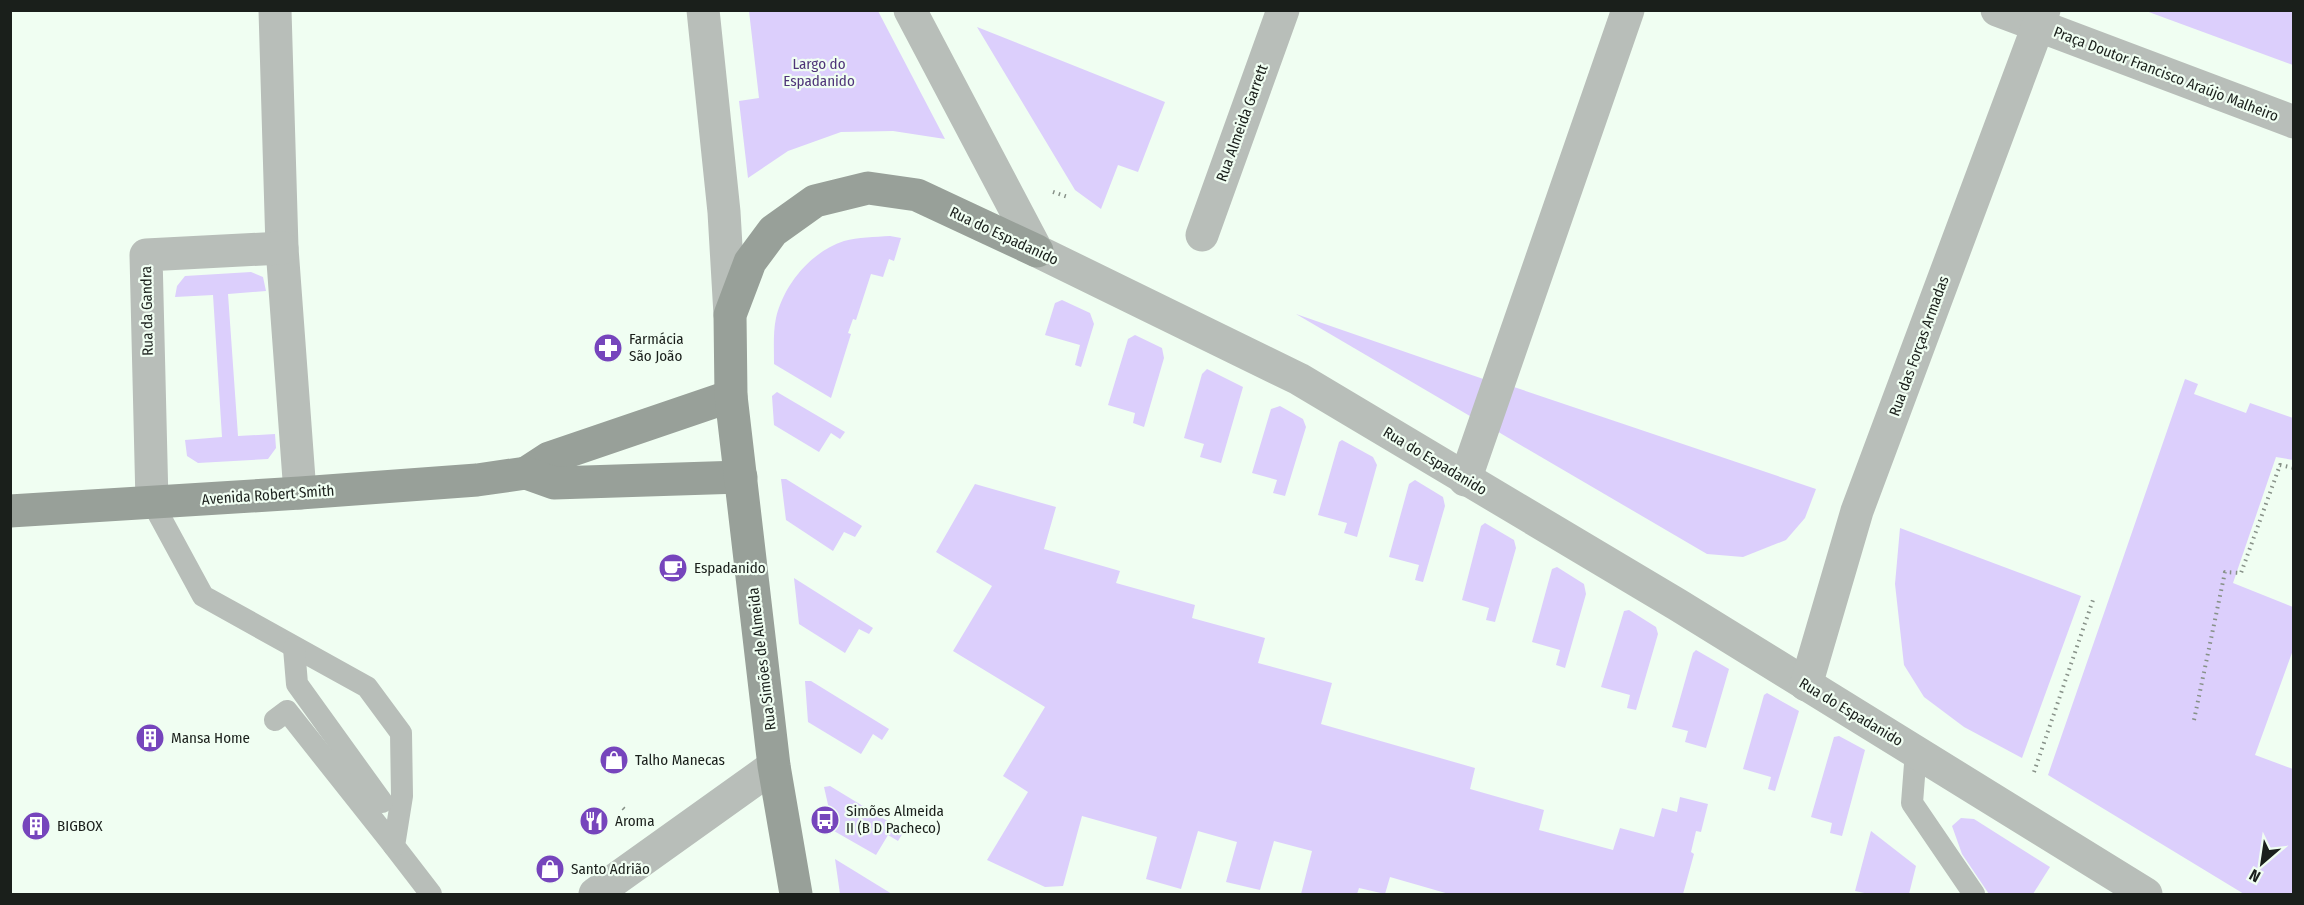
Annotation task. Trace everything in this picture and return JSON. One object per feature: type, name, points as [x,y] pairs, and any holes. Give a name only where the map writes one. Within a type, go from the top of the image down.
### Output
[{"type":"street","points":[[275,10],[282,248],[300,493]]},
{"type":"street","points":[[703,10],[724,212],[730,315]]},
{"type":"street","points":[[910,10],[1036,251]]},
{"type":"street","name":"Rua Almeida Garrett","points":[[1202,235],[1283,10]]},
{"type":"street","points":[[1465,480],[1628,10]]},
{"type":"street","name":"Praça Doutor Francisco Araújo Malheiro","points":[[1997,10],[2041,18],[2294,122]]},
{"type":"street","name":"Rua das Forças Armadas","points":[[1806,685],[1857,511],[2041,18]]},
{"type":"street","name":"Rua do Espadanido","points":[[730,315],[750,262],[773,231],[815,201],[868,188],[917,195],[1299,379],[1678,605],[2146,894]]},
{"type":"street","name":"Rua da Gandra","points":[[152,502],[146,255],[282,248]]},
{"type":"street","name":"Rua Simões de Almeida","points":[[730,315],[731,396],[774,766],[796,894]]},
{"type":"street","name":"Avenida Robert Smith","points":[[526,474],[549,458],[731,396]]},
{"type":"street","name":"Avenida Robert Smith","points":[[10,511],[300,493],[477,480],[526,474],[554,483],[741,477]]},
{"type":"street","points":[[595,894],[774,766]]},
{"type":"lane","points":[[152,502],[203,596],[367,687],[401,733],[402,796],[394,846]]},
{"type":"lane","points":[[294,648],[297,684],[382,802]]},
{"type":"lane","points":[[275,720],[287,711],[431,894]]},
{"type":"lane","points":[[1916,751],[1912,803],[1974,894]]},
{"type":"path","points":[[1052,191],[1068,197]]},
{"type":"path","points":[[2194,720],[2225,572],[2241,573],[2280,465],[2294,468]]},
{"type":"path","points":[[2034,772],[2094,597]]},
{"type":"green space","name":"Largo do Espadanido","points":[[749,11],[878,11],[945,139],[893,131],[841,132],[788,151],[748,178],[739,101],[759,98]]},
{"type":"green space","points":[[2146,11],[2293,11],[2293,65]]},
{"type":"green space","points":[[977,27],[1165,102],[1138,172],[1118,165],[1101,209],[1075,190]]},
{"type":"green space","points":[[890,236],[901,238],[894,261],[889,259],[883,277],[871,274],[856,320],[853,319],[848,333],[851,334],[831,398],[774,364],[774,335],[780,305],[792,282],[810,261],[844,241]]},
{"type":"green space","points":[[251,272],[263,277],[266,291],[228,294],[238,436],[275,434],[276,448],[268,459],[198,463],[187,456],[185,440],[222,437],[213,295],[175,297],[177,286],[185,276]]},
{"type":"green space","points":[[1062,300],[1090,313],[1094,324],[1081,367],[1075,365],[1080,345],[1045,335],[1055,303]]},
{"type":"green space","points":[[1296,314],[1489,381],[1475,419]]},
{"type":"green space","points":[[1135,335],[1162,348],[1164,358],[1144,427],[1133,423],[1135,413],[1108,405],[1128,339]]},
{"type":"green space","points":[[1207,369],[1243,387],[1221,463],[1200,457],[1204,444],[1184,438],[1202,374]]},
{"type":"green space","points":[[2185,379],[2198,384],[2194,394],[2246,413],[2250,403],[2293,418],[2293,460],[2276,457],[2233,583],[2293,607],[2293,650],[2255,755],[2293,769],[2293,894],[2244,894],[2048,775]]},
{"type":"green space","points":[[1511,386],[1816,489],[1805,518],[1786,540],[1743,557],[1707,554],[1495,430]]},
{"type":"green space","points":[[777,392],[845,432],[840,439],[831,433],[819,452],[774,425],[772,396]]},
{"type":"green space","points":[[1280,406],[1303,419],[1306,427],[1285,496],[1273,493],[1277,480],[1252,473],[1271,409]]},
{"type":"green space","points":[[1342,440],[1373,457],[1377,465],[1357,537],[1344,533],[1347,523],[1318,515],[1339,442]]},
{"type":"green space","points":[[781,479],[786,479],[862,526],[855,537],[844,532],[833,551],[786,520]]},
{"type":"green space","points":[[1415,480],[1443,497],[1445,506],[1423,582],[1415,580],[1419,565],[1389,557],[1409,484]]},
{"type":"green space","points":[[975,484],[1056,507],[1044,549],[1120,571],[1116,583],[1195,605],[1192,618],[1265,638],[1258,663],[1332,683],[1321,724],[1475,768],[1470,789],[1544,810],[1539,830],[1613,850],[1620,828],[1654,837],[1662,808],[1677,812],[1680,797],[1708,804],[1701,832],[1696,831],[1691,852],[1694,854],[1683,894],[1449,894],[1390,877],[1385,894],[1359,888],[1357,894],[1301,894],[1312,851],[1274,841],[1260,890],[1226,882],[1237,842],[1198,831],[1181,889],[1146,879],[1157,837],[1082,816],[1063,886],[1045,887],[987,860],[1028,792],[1003,776],[1045,707],[953,651],[992,586],[936,552]]},
{"type":"green space","points":[[1485,523],[1514,540],[1516,548],[1495,622],[1486,620],[1489,608],[1462,600],[1481,526]]},
{"type":"green space","points":[[1900,528],[2081,596],[2022,758],[1964,727],[1924,697],[1904,665],[1895,584]]},
{"type":"green space","points":[[1557,567],[1584,584],[1586,594],[1565,668],[1556,665],[1560,650],[1532,642],[1552,569]]},
{"type":"green space","points":[[794,578],[873,628],[869,634],[859,629],[845,653],[799,624]]},
{"type":"green space","points":[[1629,610],[1656,627],[1658,634],[1636,710],[1627,708],[1630,695],[1601,687],[1624,611]]},
{"type":"green space","points":[[1696,650],[1729,669],[1706,748],[1685,742],[1688,731],[1672,727],[1693,653]]},
{"type":"green space","points":[[805,681],[811,681],[889,729],[882,740],[873,734],[861,754],[808,722]]},
{"type":"green space","points":[[1767,693],[1799,711],[1775,791],[1768,789],[1771,777],[1743,769],[1764,695]]},
{"type":"green space","points":[[1839,736],[1865,750],[1842,836],[1830,833],[1832,823],[1811,817],[1834,737]]},
{"type":"green space","points":[[830,786],[904,831],[898,841],[888,835],[876,855],[834,831],[824,787]]},
{"type":"green space","points":[[1961,818],[1974,819],[2050,867],[2033,894],[1989,894],[1962,854],[1952,826]]},
{"type":"green space","points":[[1871,831],[1916,866],[1909,894],[1869,894],[1855,891]]},
{"type":"green space","points":[[835,859],[892,894],[840,894]]},
{"type":"place","name":"Farmácia São João","points":[[608,348]]},
{"type":"place","name":"Espadanido","points":[[673,568]]},
{"type":"place","name":"Mansa Home","points":[[150,738]]},
{"type":"place","name":"Talho Manecas","points":[[614,760]]},
{"type":"place","name":"Simões Almeida II (B D Pacheco)","points":[[825,820]]},
{"type":"place","name":"Aroma","points":[[594,821]]},
{"type":"place","name":"BIGBOX","points":[[36,826]]},
{"type":"place","name":"Santo Adrião","points":[[550,869]]}]
